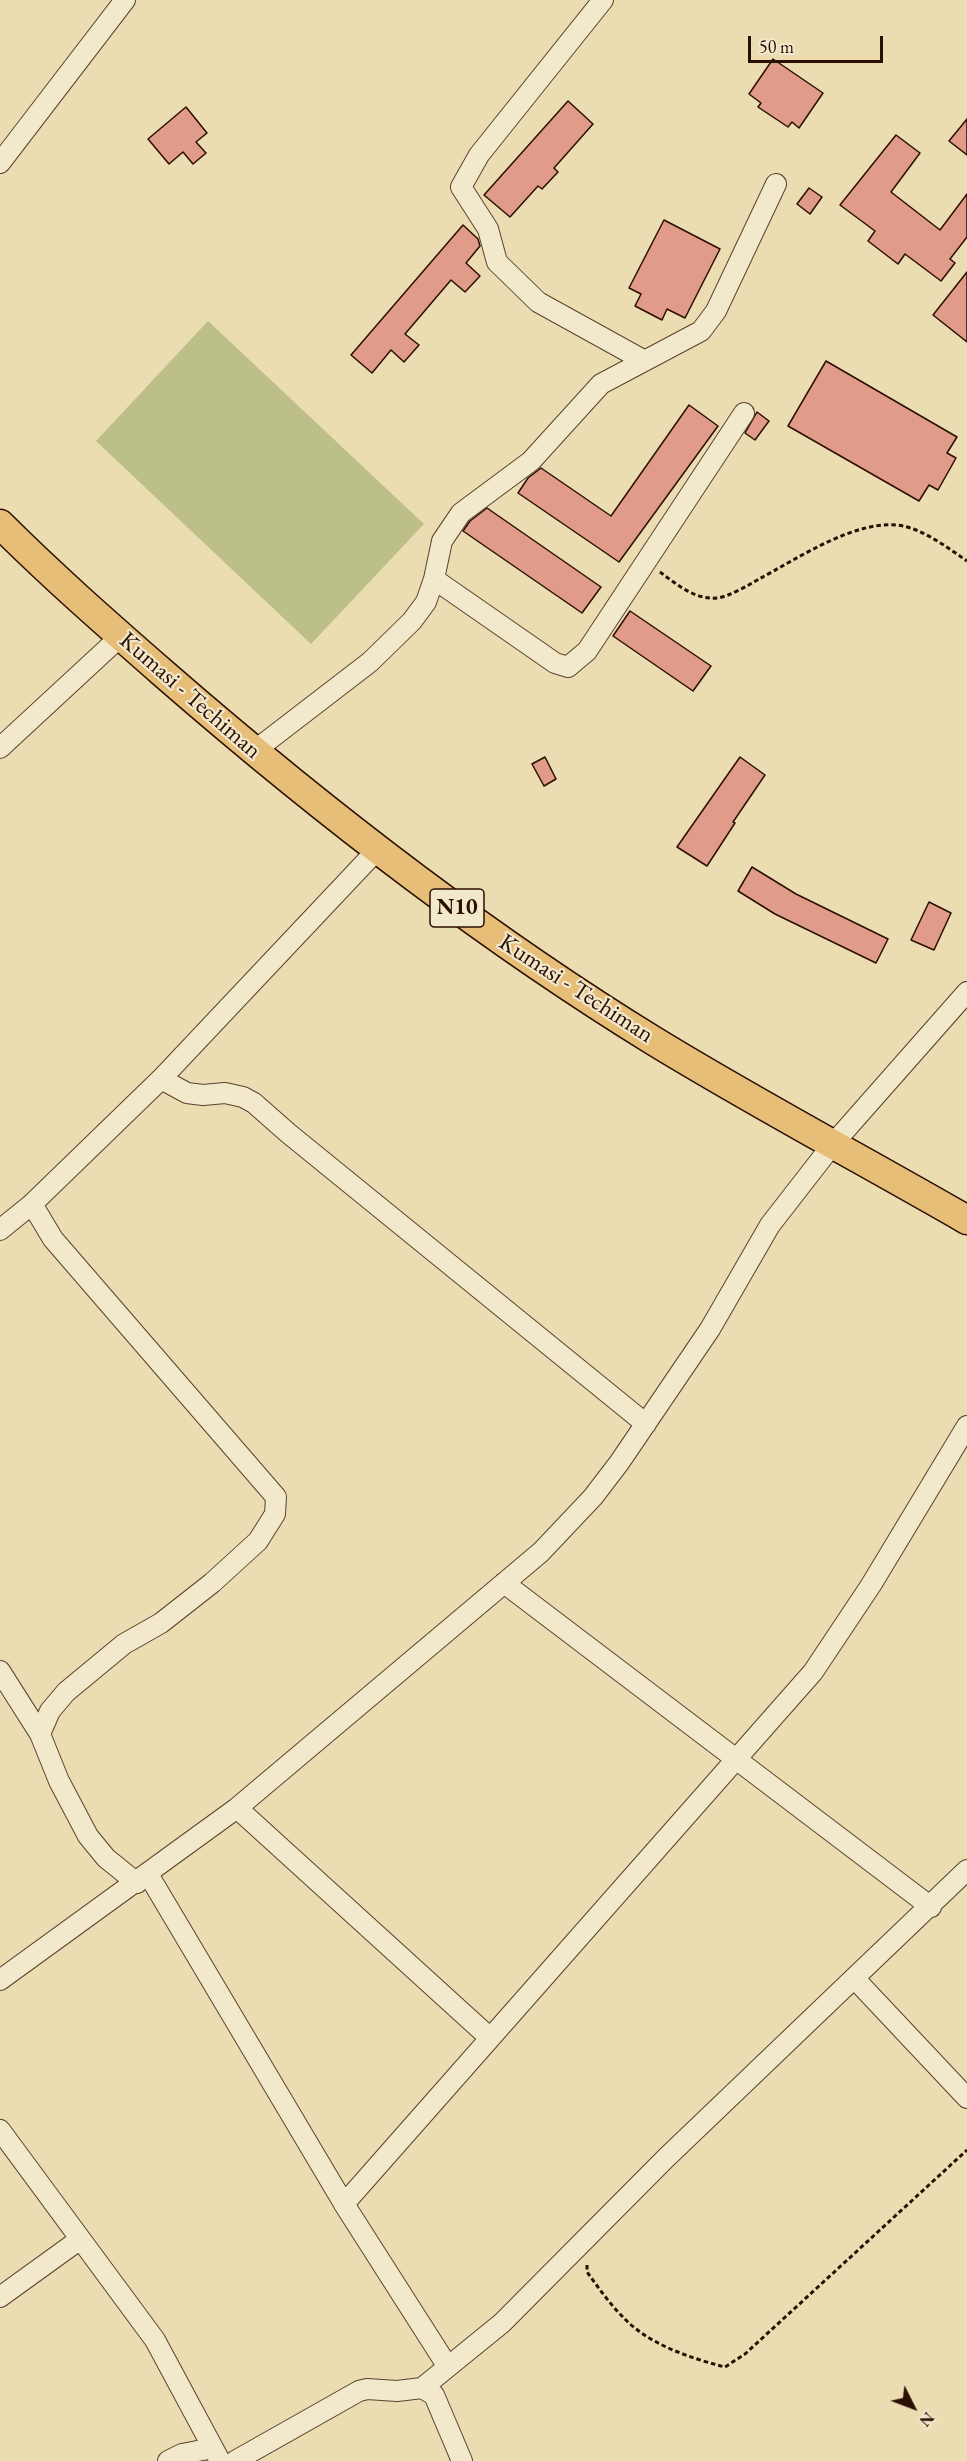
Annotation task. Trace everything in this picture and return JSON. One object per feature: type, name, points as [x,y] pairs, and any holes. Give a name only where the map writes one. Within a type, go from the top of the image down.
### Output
[{"type":"highway","name":"Kumasi - Techiman","points":[[0,524],[40,564],[254,752],[377,850],[507,944],[654,1041],[967,1220]]},
{"type":"street","points":[[0,163],[125,0]]},
{"type":"street","points":[[603,0],[479,155],[461,187],[488,229],[496,262],[538,302],[643,360]]},
{"type":"street","points":[[254,752],[370,662],[411,621],[426,602],[434,579],[442,541],[461,513],[531,461],[601,384],[700,331],[716,311],[776,184]]},
{"type":"street","points":[[434,579],[555,663],[568,667],[587,651],[744,413]]},
{"type":"street","points":[[0,748],[122,636]]},
{"type":"street","points":[[0,1230],[32,1204],[161,1079],[377,850]]},
{"type":"street","points":[[0,1980],[237,1808],[542,1552],[593,1497],[646,1424],[710,1329],[770,1226],[833,1144],[967,992]]},
{"type":"street","points":[[161,1079],[187,1093],[203,1095],[225,1093],[254,1103],[646,1424]]},
{"type":"street","points":[[32,1204],[53,1239],[276,1497],[274,1514],[258,1541],[204,1590],[161,1623],[124,1644],[66,1692],[50,1711],[40,1734]]},
{"type":"street","points":[[344,2204],[813,1672],[871,1584],[967,1426]]},
{"type":"street","points":[[504,1583],[931,1907]]},
{"type":"street","points":[[0,1671],[40,1734],[59,1781],[88,1836],[106,1858],[142,1878],[448,2367]]},
{"type":"street","points":[[237,1808],[490,2038]]},
{"type":"street","points":[[235,2461],[359,2391],[367,2389],[397,2391],[422,2388],[502,2323],[666,2158],[931,1907],[967,1870]]},
{"type":"street","points":[[855,1979],[967,2098]]},
{"type":"street","points":[[0,2130],[154,2340],[217,2455]]},
{"type":"street","points":[[0,2297],[79,2240]]},
{"type":"street","points":[[422,2388],[434,2395],[438,2402],[462,2461]]},
{"type":"street","points":[[168,2461],[182,2454],[217,2455]]},
{"type":"path","points":[[646,562],[688,592],[717,598],[747,586],[834,540],[875,525],[903,526],[938,542],[967,561]]},
{"type":"path","points":[[589,2236],[587,2272],[622,2317],[642,2334],[701,2361],[725,2367],[745,2354],[967,2150]]},
{"type":"green space","points":[[208,321],[424,524],[311,644],[96,441]]},
{"type":"building","points":[[773,59],[823,93],[799,128],[792,122],[788,127],[758,107],[761,103],[749,94]]},
{"type":"building","points":[[568,101],[593,124],[554,168],[558,172],[542,189],[538,186],[510,217],[484,195]]},
{"type":"building","points":[[186,107],[207,133],[196,142],[206,153],[193,164],[183,152],[169,164],[148,139]]},
{"type":"building","points":[[967,119],[967,155],[949,141]]},
{"type":"building","points":[[896,135],[920,153],[891,192],[940,230],[967,194],[967,237],[950,259],[955,263],[941,281],[905,254],[898,264],[868,241],[875,231],[840,205]]},
{"type":"building","points":[[809,188],[822,197],[810,214],[797,204]]},
{"type":"building","points":[[664,220],[720,249],[685,318],[667,309],[662,320],[635,306],[641,294],[629,288]]},
{"type":"building","points":[[463,225],[478,239],[480,246],[466,263],[480,276],[465,292],[451,280],[405,334],[419,345],[404,362],[391,350],[372,373],[351,355]]},
{"type":"building","points":[[967,272],[967,342],[933,315]]},
{"type":"building","points":[[826,361],[957,437],[947,453],[956,458],[938,490],[929,485],[919,501],[788,426]]},
{"type":"building","points":[[689,405],[718,426],[619,562],[518,493],[528,478],[541,468],[611,516]]},
{"type":"building","points":[[757,412],[769,421],[755,440],[745,433]]},
{"type":"building","points":[[487,508],[601,587],[582,613],[463,531],[470,521]]},
{"type":"building","points":[[630,611],[711,666],[693,691],[613,636]]},
{"type":"building","points":[[545,757],[556,779],[544,786],[532,764]]},
{"type":"building","points":[[740,757],[765,775],[707,866],[677,847]]},
{"type":"building","points":[[752,867],[796,894],[888,939],[876,963],[775,914],[738,891]]},
{"type":"building","points":[[929,902],[951,913],[934,950],[911,940]]}]
